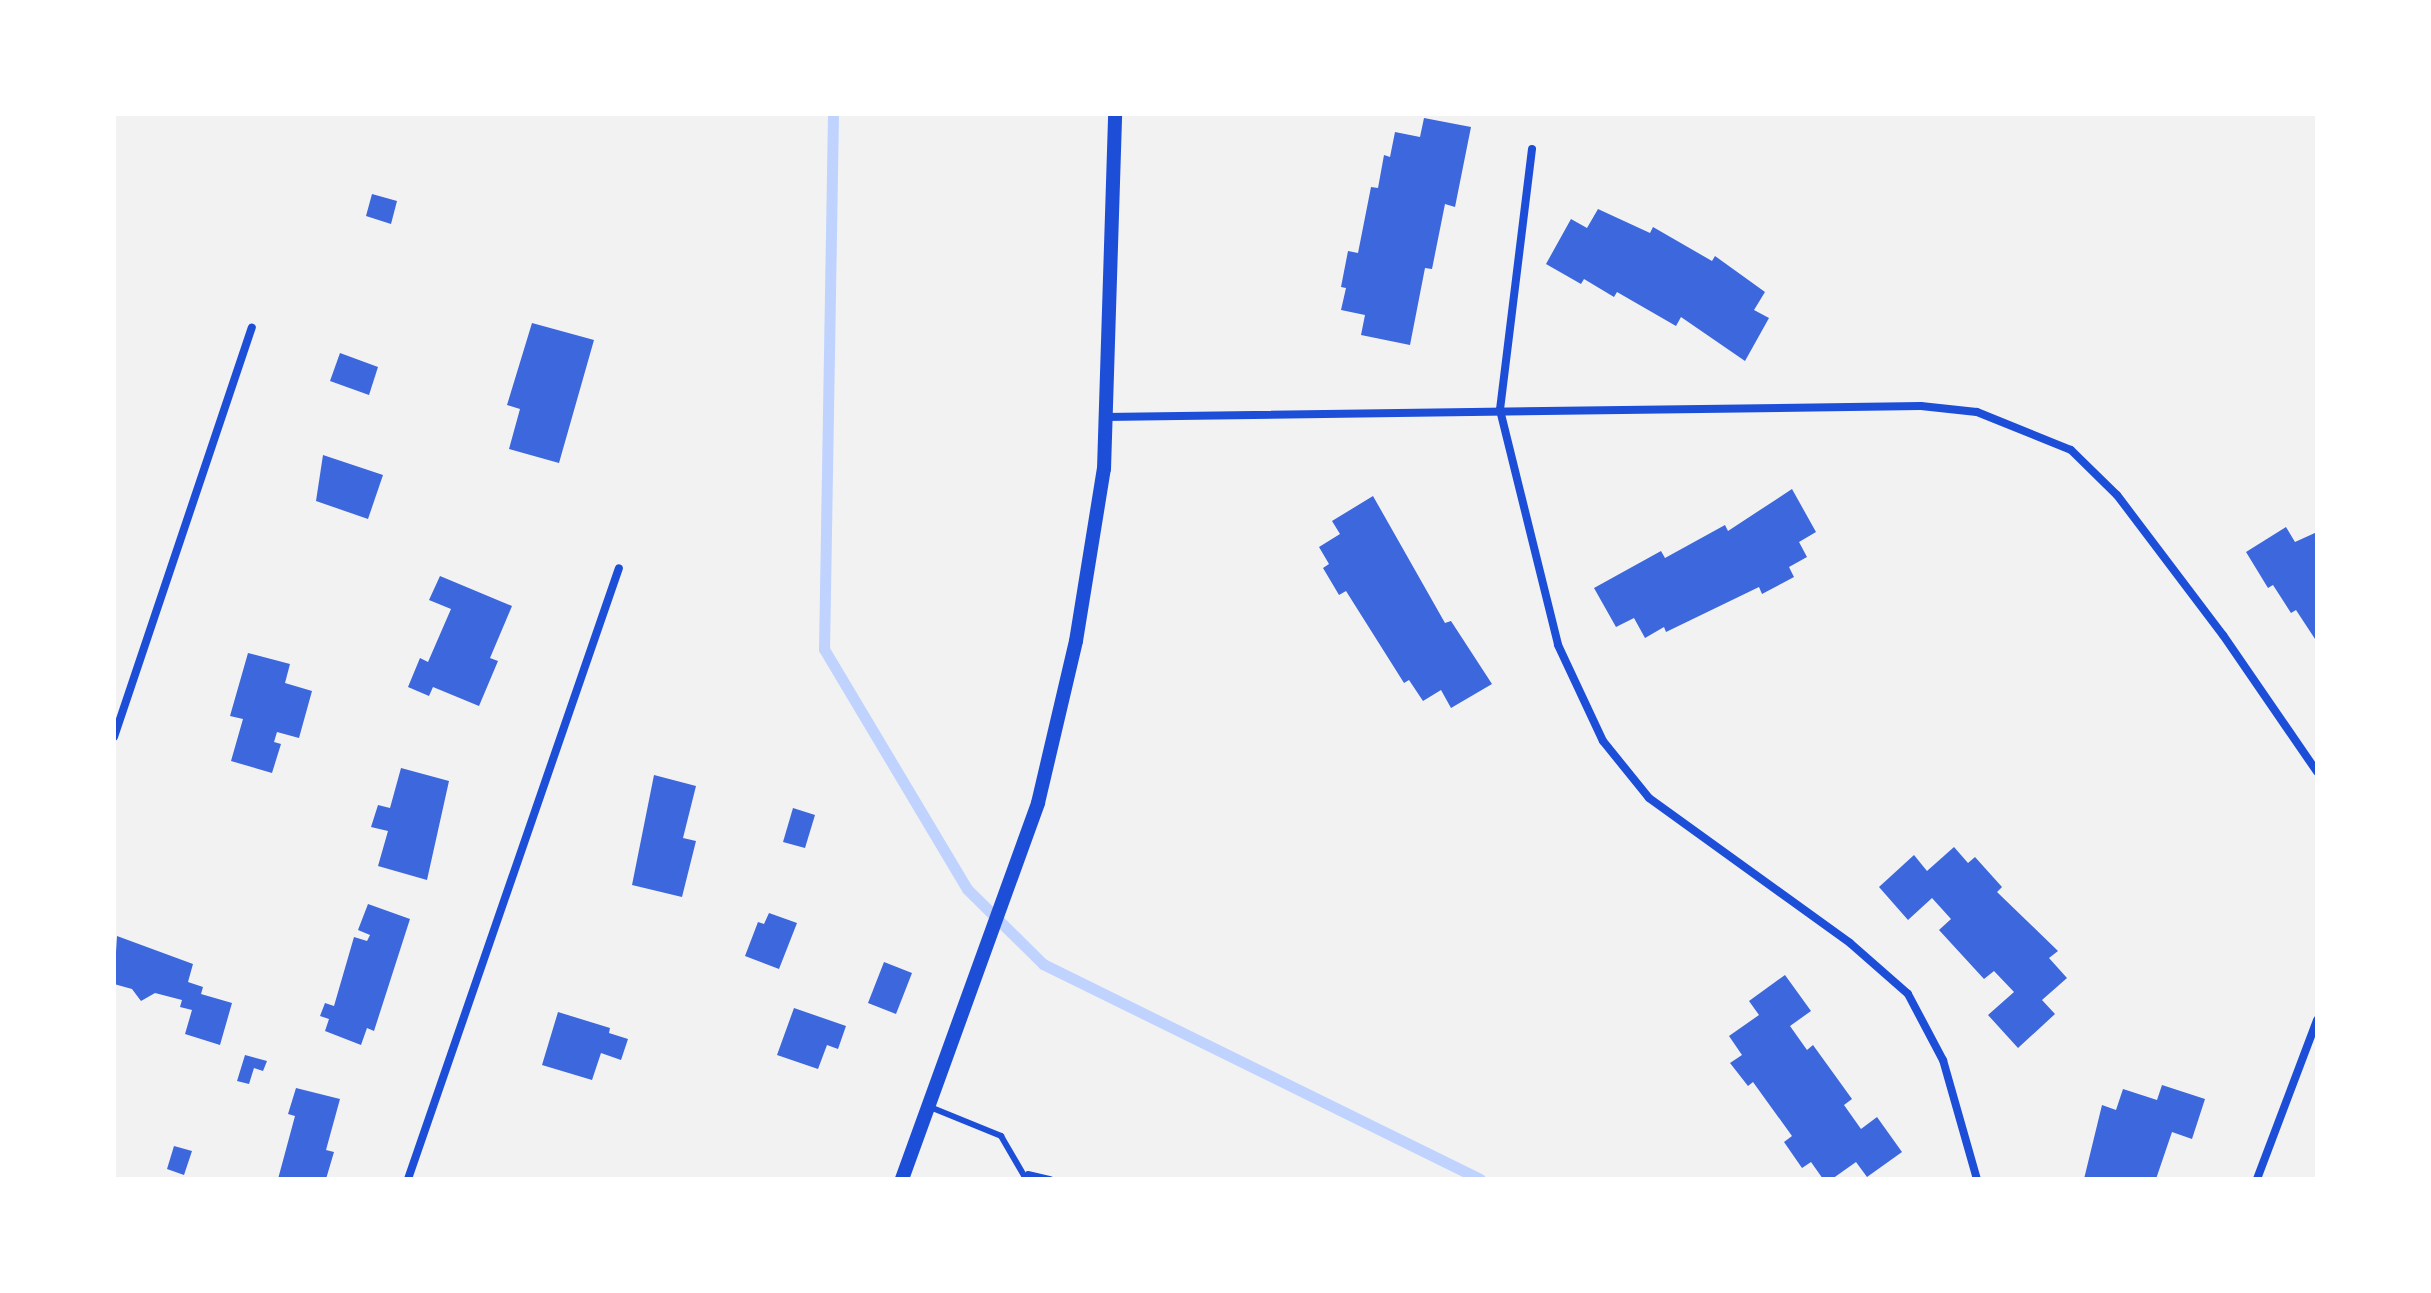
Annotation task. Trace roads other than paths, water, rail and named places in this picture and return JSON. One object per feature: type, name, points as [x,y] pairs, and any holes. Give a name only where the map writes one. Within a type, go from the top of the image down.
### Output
[{"type":"street","points":[[902,1179],[1038,803],[1076,641],[1104,469],[1115,114]]},
{"type":"street","points":[[1532,149],[1500,410],[1558,645],[1603,741],[1649,798],[1850,943],[1908,994],[1943,1060],[1977,1179]]},
{"type":"street","points":[[114,737],[252,328]]},
{"type":"street","points":[[1105,417],[1921,406],[1977,412],[2017,424],[2071,450],[2117,495],[2223,635],[2317,772]]},
{"type":"street","points":[[408,1179],[619,568]]},
{"type":"street","points":[[2257,1179],[2316,1023]]},
{"type":"lane","points":[[928,1106],[1001,1136],[1027,1177],[1050,1179]]},
{"type":"waterway","points":[[833,114],[824,649],[967,889],[1043,964],[1480,1179]]}]
